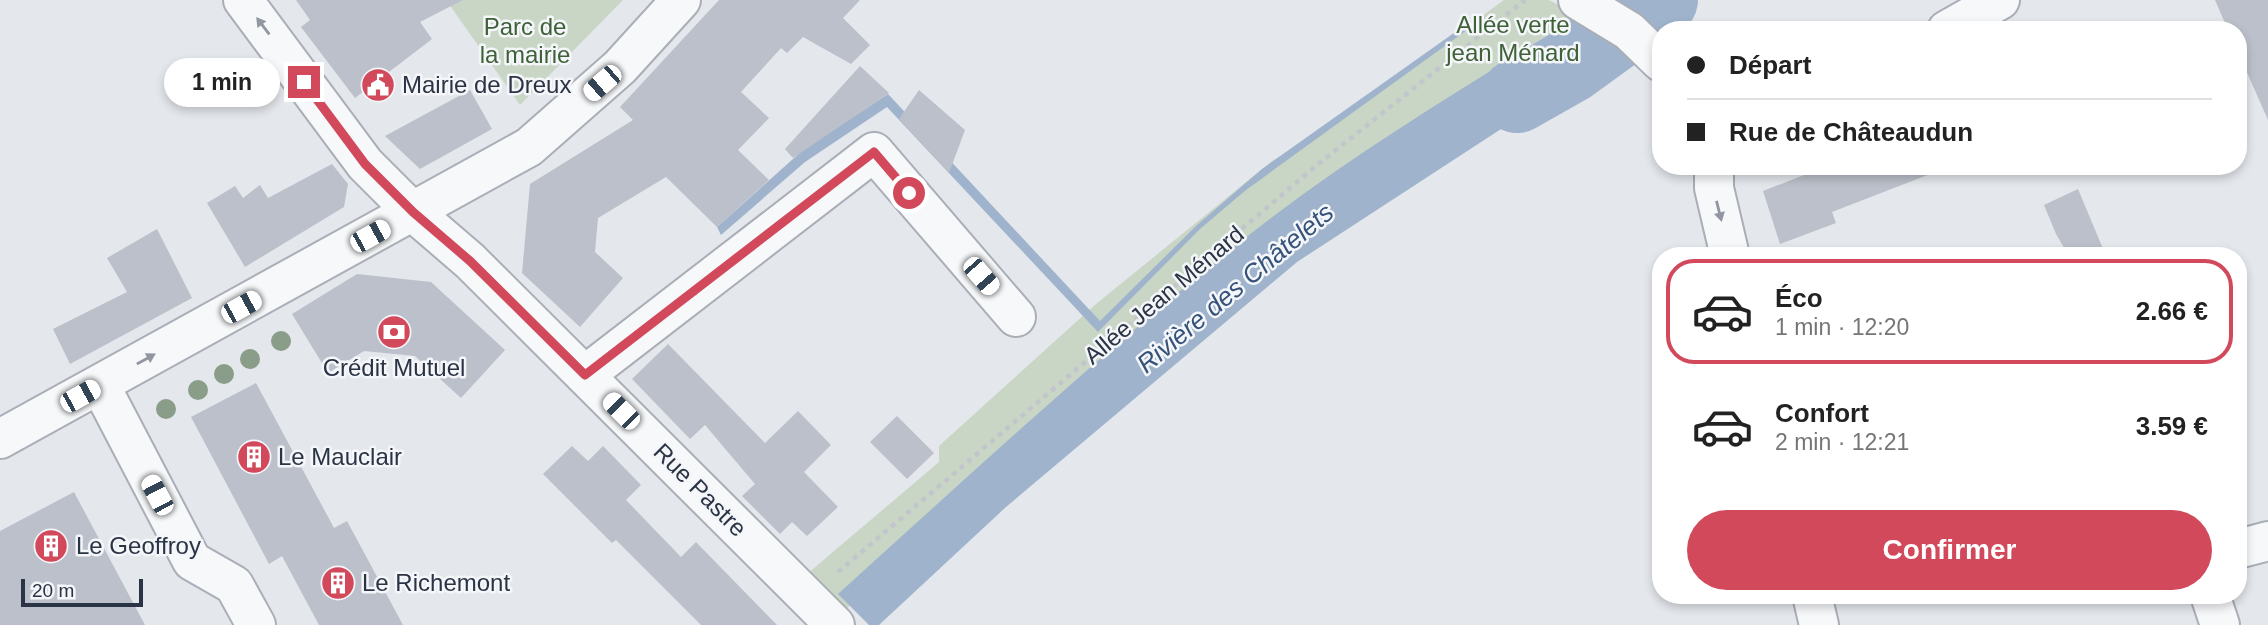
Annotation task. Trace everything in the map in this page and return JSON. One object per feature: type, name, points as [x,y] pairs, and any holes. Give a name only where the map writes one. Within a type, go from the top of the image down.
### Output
[{"type":"street","name":"Rue Pastre","points":[[243,0],[365,164],[413,212],[470,261],[835,625]]},
{"type":"street","points":[[0,439],[529,146],[620,67],[681,0]]},
{"type":"street","points":[[1963,21],[2000,0]]},
{"type":"street","points":[[1588,5],[1652,53]]},
{"type":"street","points":[[585,375],[874,152],[1016,317]]},
{"type":"street","points":[[1714,175],[1714,188],[1728,247]]},
{"type":"street","points":[[100,385],[192,561],[234,585],[256,625]]},
{"type":"street","points":[[2247,547],[2268,541]]},
{"type":"street","points":[[1814,604],[1819,625]]},
{"type":"street","points":[[2213,604],[2220,625]]},
{"type":"path","name":"Allée Jean Ménard","points":[[808,597],[1317,165],[1525,0]]},
{"type":"green space","name":"Parc de la mairie","points":[[446,0],[623,0],[520,105]]},
{"type":"green space","name":"Allée verte jean Ménard","points":[[1504,0],[1549,0],[1605,29],[1370,165],[1340,186],[844,611],[807,574],[939,462],[939,446],[1096,304],[1272,161],[1329,128]]},
{"type":"water","points":[[1573,20],[1616,54],[1297,262],[1006,507],[879,625],[869,625],[838,594],[1095,363],[1254,231],[1370,148]]},
{"type":"water","points":[[1468,23],[1471,27],[1246,190],[1200,229],[1098,332],[887,107],[805,162],[721,235],[717,227],[803,150],[888,94],[1100,321],[1197,225],[1262,169]]},
{"type":"building","points":[[296,0],[463,0],[420,22],[432,39],[355,98],[301,27],[310,20]]},
{"type":"building","points":[[719,0],[860,0],[843,18],[870,45],[851,64],[803,37],[787,53],[781,48],[741,92],[769,118],[738,150],[769,180],[717,227],[666,177],[598,218],[595,252],[623,278],[580,327],[522,273],[530,184],[633,120],[620,107]]},
{"type":"building","points":[[2215,0],[2268,0],[2268,120],[2247,72],[2247,21],[2224,21]]},
{"type":"building","points":[[860,66],[889,93],[793,158],[785,149]]},
{"type":"building","points":[[470,90],[492,129],[420,169],[385,136]]},
{"type":"building","points":[[919,90],[965,130],[949,173],[899,119]]},
{"type":"building","points":[[332,164],[348,184],[344,207],[245,267],[207,203],[235,186],[243,198],[260,185],[268,198]]},
{"type":"building","points":[[1804,175],[1928,175],[1832,212],[1836,223],[1780,244],[1763,191]]},
{"type":"building","points":[[2078,189],[2102,247],[2064,247],[2044,205]]},
{"type":"building","points":[[157,229],[192,298],[70,364],[53,329],[127,292],[107,258]]},
{"type":"building","name":"Crédit Mutuel","points":[[357,274],[431,282],[505,350],[461,398],[415,356],[364,351],[328,373],[292,314]]},
{"type":"building","points":[[668,344],[765,443],[798,411],[831,445],[804,472],[838,507],[807,536],[792,522],[780,534],[742,496],[755,484],[705,425],[690,439],[632,379]]},
{"type":"building","name":"Le Mauclair","points":[[256,383],[334,528],[347,521],[403,625],[319,625],[282,556],[269,564],[191,417]]},
{"type":"building","points":[[897,416],[934,453],[907,479],[870,442]]},
{"type":"building","points":[[572,446],[588,461],[603,446],[641,485],[626,500],[681,557],[696,542],[777,625],[701,625],[616,540],[612,543],[543,474]]},
{"type":"building","name":"Le Geoffroy","points":[[74,492],[145,625],[0,625],[0,531]]},
{"type":"waterway","name":"Rivière des Châtelets","points":[[1517,96],[1570,66],[1661,0]]},
{"type":"place","name":"Mairie de Dreux","points":[[378,85]]},
{"type":"place","name":"Crédit Mutuel","points":[[394,332]]},
{"type":"place","name":"Le Mauclair","points":[[254,457]]},
{"type":"place","name":"Le Geoffroy","points":[[51,546]]},
{"type":"place","name":"Le Richemont","points":[[338,583]]},
{"type":"route","points":[[304,82],[365,164],[413,212],[470,261],[585,375],[874,152],[909,193]]}]
